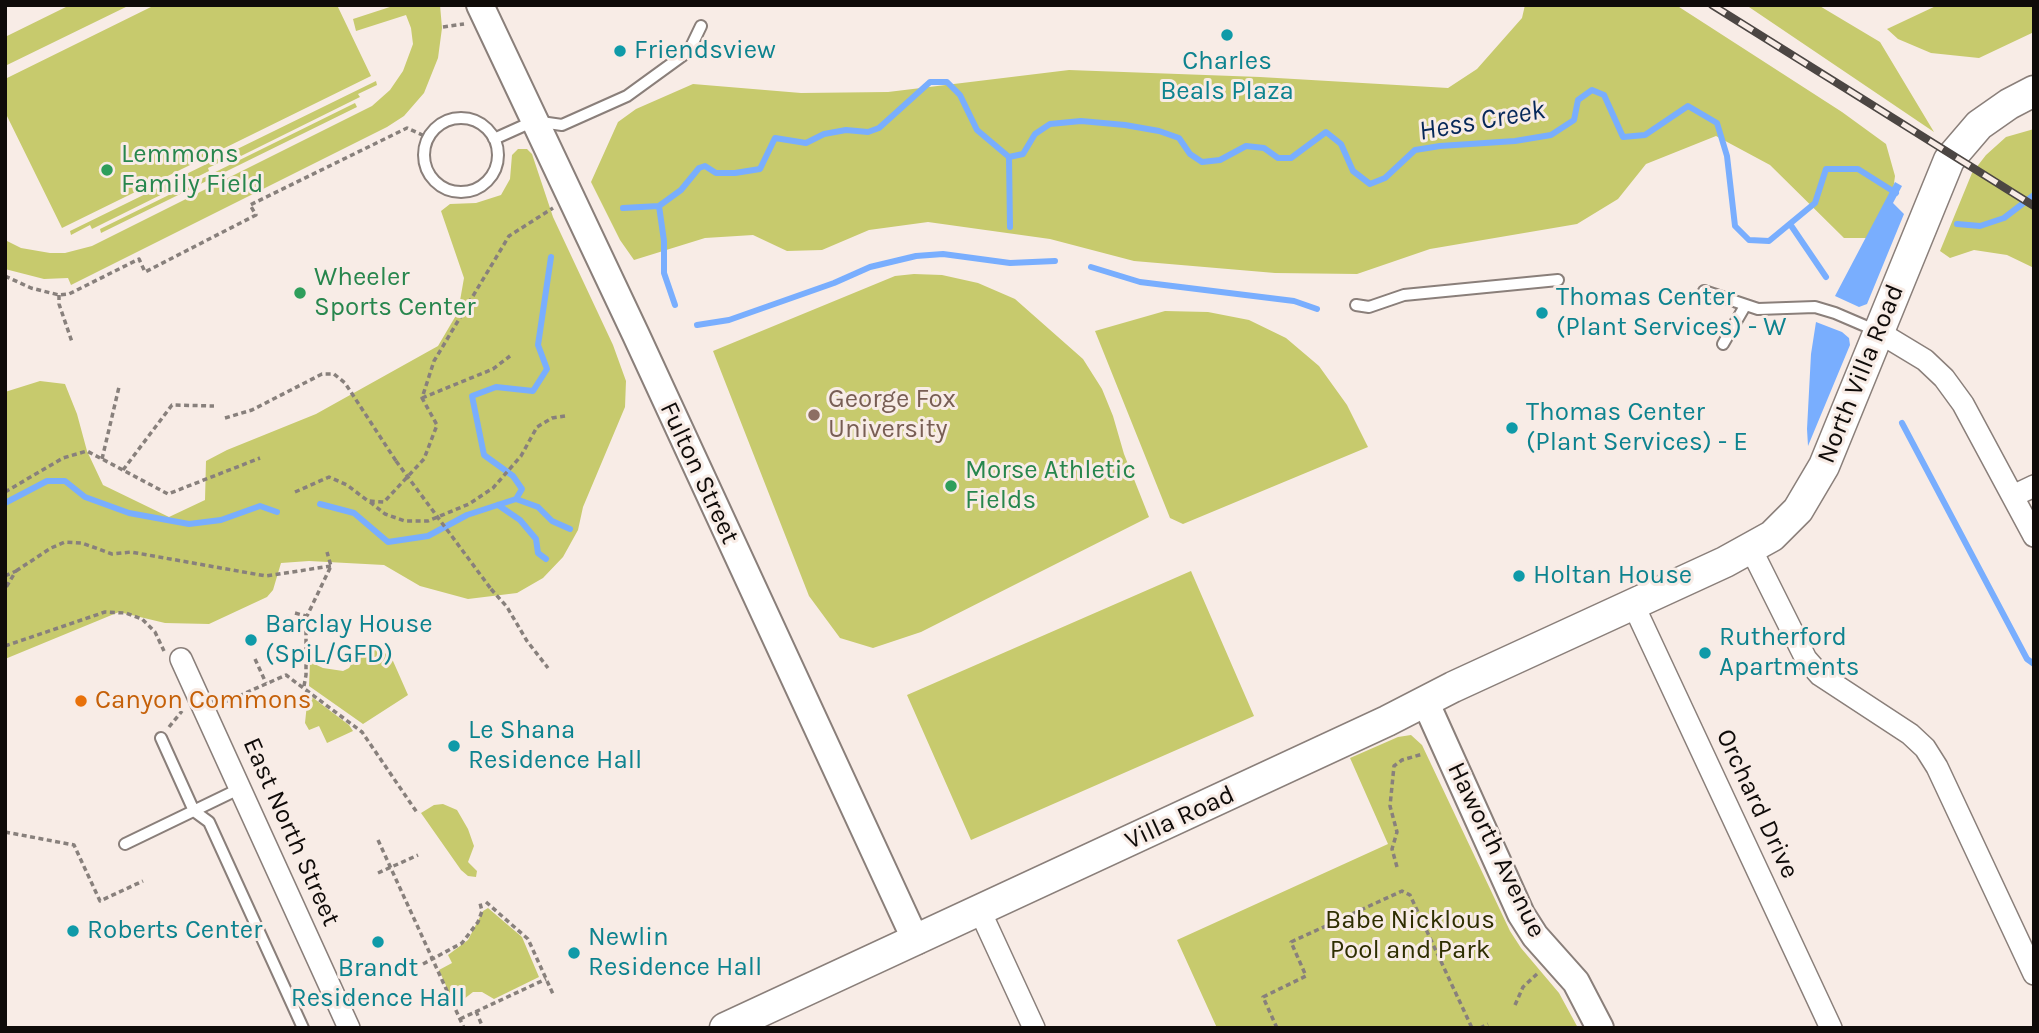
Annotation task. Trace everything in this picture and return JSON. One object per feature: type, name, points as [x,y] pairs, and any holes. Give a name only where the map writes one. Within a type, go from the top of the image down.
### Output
[{"type":"main road","name":"North Villa Road","points":[[1633,604],[1751,549],[1772,536],[1798,510],[1813,486],[1949,160],[1979,125],[2034,91]]},
{"type":"main road","name":"Villa Road","points":[[725,1028],[1633,604]]},
{"type":"street","name":"Fulton Street","points":[[475,13],[534,121],[636,335],[916,941]]},
{"type":"street","points":[[1877,331],[1925,360],[1944,378],[1963,404],[2034,536]]},
{"type":"street","points":[[2013,496],[2034,486]]},
{"type":"street","points":[[1751,549],[1806,659],[1820,675],[1910,734],[1925,748],[1937,767],[2034,974]]},
{"type":"street","name":"Orchard Drive","points":[[1633,604],[1831,1028]]},
{"type":"street","name":"East North Street","points":[[174,657],[241,788],[349,1028]]},
{"type":"street","name":"Haworth Avenue","points":[[1425,701],[1521,914],[1535,936],[1576,982],[1600,1028]]},
{"type":"street","points":[[980,911],[1034,1028]]},
{"type":"lane","points":[[495,139],[534,121],[562,125],[627,96],[688,51],[701,26]]},
{"type":"lane","points":[[458,118],[473,120],[485,128],[495,139],[498,153],[496,167],[489,180],[478,189],[464,192],[449,191],[437,183],[428,172],[424,158],[429,138],[444,122],[458,118]]},
{"type":"lane","points":[[1356,305],[1369,306],[1405,295],[1558,280]]},
{"type":"lane","points":[[1704,291],[1745,306],[1773,309],[1815,307],[1877,331]]},
{"type":"lane","points":[[1723,344],[1745,306]]},
{"type":"lane","points":[[161,738],[194,811],[209,822],[303,1028]]},
{"type":"lane","points":[[125,844],[241,788]]},
{"type":"path","points":[[443,27],[475,13]]},
{"type":"path","points":[[5,276],[31,288],[59,295],[69,294],[139,259],[145,272],[256,215],[250,205],[407,128],[429,138]]},
{"type":"path","points":[[368,501],[384,502],[424,459],[437,425],[422,397],[434,361],[509,236],[557,205]]},
{"type":"path","points":[[59,295],[59,304],[72,342]]},
{"type":"path","points":[[422,397],[493,369],[510,356]]},
{"type":"path","points":[[225,418],[252,410],[323,373],[334,374],[345,383],[396,461],[507,607],[527,641],[548,668]]},
{"type":"path","points":[[102,459],[119,387]]},
{"type":"path","points":[[124,471],[172,405],[214,406]]},
{"type":"path","points":[[295,492],[329,477],[347,485],[385,514],[405,521],[428,520],[469,504],[498,482],[516,462],[537,427],[552,418],[565,416]]},
{"type":"path","points":[[5,492],[64,458],[86,451],[168,494],[260,458]]},
{"type":"path","points":[[5,576],[65,542],[82,543],[112,554],[131,552],[266,576],[331,566]]},
{"type":"path","points":[[304,688],[306,616],[331,566],[327,552]]},
{"type":"path","points":[[5,589],[16,571]]},
{"type":"path","points":[[5,646],[105,612],[126,612],[142,619],[174,657]]},
{"type":"path","points":[[295,614],[306,616]]},
{"type":"path","points":[[255,659],[266,683]]},
{"type":"path","points":[[218,704],[286,674],[362,732],[418,814]]},
{"type":"path","points":[[1397,867],[1392,855],[1397,832],[1390,806],[1395,766],[1402,760],[1425,753]]},
{"type":"path","points":[[5,832],[74,845],[100,901],[142,881]]},
{"type":"path","points":[[378,840],[464,1028]]},
{"type":"path","points":[[378,873],[418,855]]},
{"type":"path","points":[[1277,1028],[1263,997],[1306,976],[1291,942],[1407,889],[1472,1028]]},
{"type":"path","points":[[423,964],[457,947],[471,933],[482,911],[483,902],[528,939],[553,994]]},
{"type":"path","points":[[1516,1005],[1523,987],[1539,973]]},
{"type":"path","points":[[460,1019],[546,979]]},
{"type":"path","points":[[476,1012],[483,1028]]},
{"type":"path","points":[[1480,1028],[1488,1024]]},
{"type":"green space","points":[[70,5],[130,5],[5,66],[5,37]]},
{"type":"green space","name":"Lemmons Family Field","points":[[155,5],[337,5],[371,76],[62,228],[5,112],[5,79]]},
{"type":"green space","points":[[396,5],[440,5],[442,28],[438,58],[424,93],[404,116],[387,127],[71,285],[68,278],[44,279],[5,269],[5,240],[21,248],[50,253],[65,253],[92,246],[372,106],[390,90],[403,71],[413,44],[411,28],[406,15],[356,31],[353,19]]},
{"type":"green space","points":[[1525,5],[1676,5],[1842,112],[1886,144],[1895,176],[1893,191],[1867,238],[1844,238],[1770,165],[1716,136],[1646,164],[1618,199],[1577,224],[1430,249],[1357,274],[1275,273],[1134,261],[1050,239],[928,222],[869,230],[822,250],[787,251],[753,235],[705,238],[634,260],[620,240],[591,182],[618,122],[636,109],[693,84],[801,93],[888,92],[1069,70],[1448,88],[1477,69],[1522,18]]},
{"type":"green space","points":[[1746,5],[1818,5],[1880,42],[1934,132]]},
{"type":"green space","points":[[1938,5],[2034,5],[2034,32],[1979,58],[1931,53],[1898,39],[1887,29]]},
{"type":"green space","points":[[376,81],[377,85],[358,94],[360,97],[241,156],[239,153],[208,168],[209,171],[92,229],[90,225],[71,235],[70,231]]},
{"type":"green space","points":[[355,103],[357,107],[101,233],[100,229]]},
{"type":"green space","points":[[2034,129],[2034,268],[2007,255],[1974,250],[1950,258],[1940,251],[1972,173],[1986,155],[2006,137]]},
{"type":"green space","points":[[518,149],[527,149],[532,154],[553,217],[613,345],[626,381],[625,407],[583,507],[578,530],[563,557],[543,578],[517,593],[468,599],[420,586],[384,565],[309,561],[281,563],[273,590],[267,597],[209,624],[165,623],[119,612],[5,659],[5,392],[40,381],[65,384],[87,451],[103,485],[169,517],[205,500],[206,461],[316,414],[438,346],[458,312],[464,278],[441,211],[450,204],[476,203],[501,195],[510,179],[512,155]]},
{"type":"green space","name":"Morse Athletic Fields","points":[[942,275],[978,283],[1015,299],[1083,359],[1102,389],[1149,517],[921,632],[873,648],[840,638],[809,596],[713,351],[895,276]]},
{"type":"green space","name":"Morse Athletic Fields","points":[[1165,311],[1208,312],[1249,320],[1286,338],[1319,366],[1347,405],[1368,447],[1183,524],[1170,518],[1095,331]]},
{"type":"green space","name":"Morse Athletic Fields","points":[[1191,571],[1254,716],[971,840],[907,695]]},
{"type":"green space","points":[[376,650],[385,653],[393,661],[408,695],[363,724],[309,686],[310,662],[323,668],[343,671],[349,668],[357,655]]},
{"type":"green space","points":[[308,694],[353,731],[327,743],[319,726],[309,730],[305,723]]},
{"type":"green space","name":"Babe Nicklous Pool and Park","points":[[1411,735],[1422,745],[1510,931],[1559,993],[1578,1028],[1217,1028],[1177,940],[1388,844],[1350,758],[1398,737]]},
{"type":"green space","points":[[443,804],[457,810],[468,829],[474,846],[468,862],[477,871],[476,877],[468,876],[461,870],[421,813],[434,805]]},
{"type":"green space","points":[[488,908],[522,937],[539,977],[494,999],[482,992],[473,992],[455,1006],[439,970],[452,963],[448,955],[468,940],[483,911]]},
{"type":"water","points":[[1895,182],[1902,186],[1893,203],[1904,214],[1867,304],[1859,307],[1835,296]]},
{"type":"water","points":[[1816,322],[1842,332],[1849,338],[1850,345],[1808,446],[1811,354]]},
{"type":"waterway","name":"Hess Creek","points":[[623,208],[659,206],[681,190],[699,168],[705,166],[716,173],[760,169],[775,138],[806,143],[824,134],[846,130],[868,132],[879,128],[930,82],[947,82],[960,95],[977,130],[1009,157],[1023,154],[1035,134],[1050,124],[1081,121],[1159,131],[1179,138],[1190,154],[1202,162],[1220,160],[1246,146],[1264,148],[1278,158],[1291,158],[1326,132],[1341,144],[1353,171],[1370,184],[1385,178],[1415,150],[1551,135],[1574,120],[1578,100],[1592,90],[1604,95],[1623,137],[1645,135],[1688,106],[1717,123],[1727,156],[1735,226],[1749,240],[1769,241],[1815,203],[1826,169],[1858,169],[1896,193]]},
{"type":"waterway","points":[[1009,157],[1010,227]]},
{"type":"waterway","name":"Hess Creek","points":[[1957,224],[1980,226],[2004,218],[2034,195]]},
{"type":"waterway","points":[[659,206],[664,241],[664,273],[675,305]]},
{"type":"waterway","points":[[1790,224],[1826,277]]},
{"type":"waterway","points":[[697,325],[729,320],[834,283],[870,267],[916,256],[943,254],[1010,263],[1055,261]]},
{"type":"waterway","name":"Hess Creek","points":[[320,504],[354,513],[388,542],[428,536],[467,515],[516,499],[522,489],[513,476],[484,455],[472,396],[496,387],[533,391],[547,369],[538,345],[551,257]]},
{"type":"waterway","points":[[1091,267],[1140,282],[1294,301],[1317,309]]},
{"type":"waterway","points":[[1902,423],[2027,659],[2034,664]]},
{"type":"waterway","name":"Hess Creek","points":[[5,503],[47,481],[65,481],[85,497],[129,513],[189,524],[221,520],[260,506],[277,512]]},
{"type":"waterway","points":[[516,499],[538,507],[552,521],[570,529]]},
{"type":"waterway","points":[[498,505],[520,520],[536,539],[538,553],[546,559]]},
{"type":"railway","points":[[1712,5],[2034,206]]},
{"type":"place","name":"Charles Beals Plaza","points":[[1227,35]]},
{"type":"place","name":"Friendsview","points":[[620,51]]},
{"type":"place","name":"Lemmons Family Field","points":[[107,170]]},
{"type":"place","name":"Wheeler Sports Center","points":[[300,293]]},
{"type":"place","name":"Thomas Center (Plant Services) - W","points":[[1542,313]]},
{"type":"place","name":"George Fox University","points":[[814,415]]},
{"type":"place","name":"Thomas Center (Plant Services) - E","points":[[1512,428]]},
{"type":"place","name":"Morse Athletic Fields","points":[[951,486]]},
{"type":"place","name":"Holtan House","points":[[1519,576]]},
{"type":"place","name":"Barclay House (SpiL/GFD)","points":[[251,640]]},
{"type":"place","name":"Rutherford Apartments","points":[[1705,653]]},
{"type":"place","name":"Canyon Commons","points":[[81,701]]},
{"type":"place","name":"Le Shana Residence Hall","points":[[454,746]]},
{"type":"place","name":"Roberts Center","points":[[73,931]]},
{"type":"place","name":"Brandt Residence Hall","points":[[378,942]]},
{"type":"place","name":"Newlin Residence Hall","points":[[574,953]]}]
